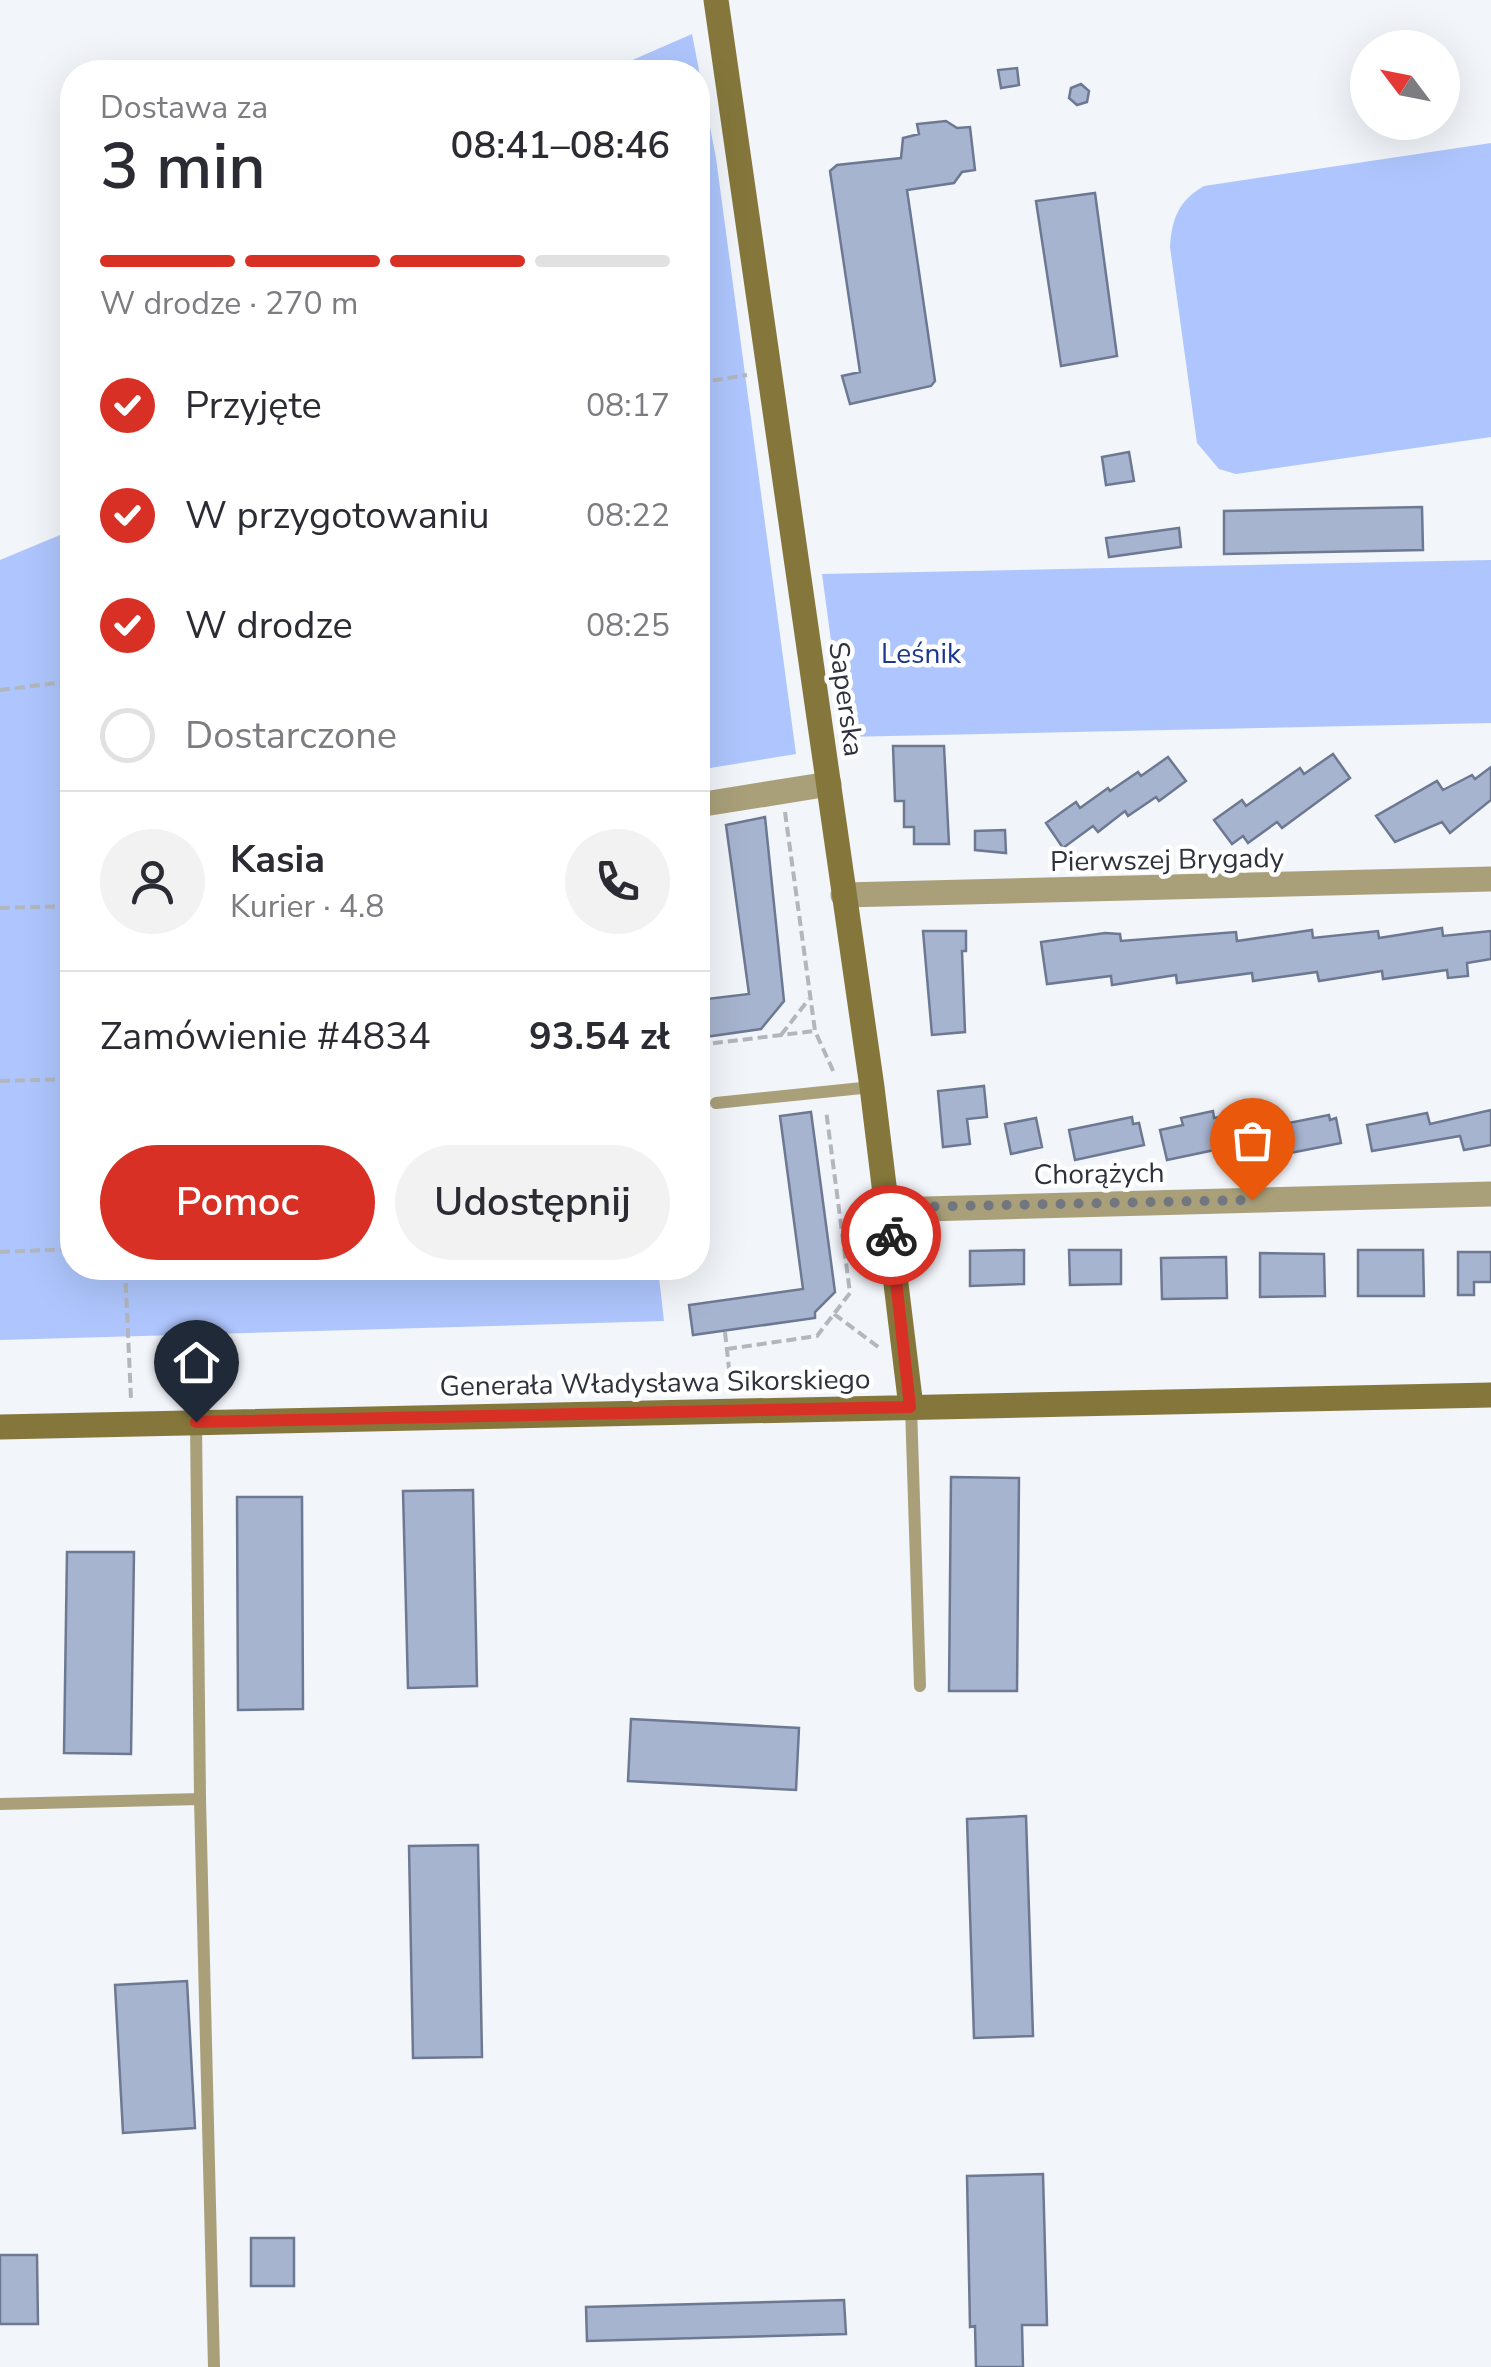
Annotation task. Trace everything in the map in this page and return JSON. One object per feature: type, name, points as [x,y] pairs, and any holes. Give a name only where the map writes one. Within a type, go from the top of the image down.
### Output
[{"type":"main road","name":"Saperska","points":[[716,0],[872,1087],[910,1407]]},
{"type":"main road","name":"Generała Władysława Sikorskiego","points":[[0,1426],[1491,1396]]},
{"type":"street","points":[[710,803],[829,784]]},
{"type":"street","name":"Pierwszej Brygady","points":[[843,895],[1491,879]]},
{"type":"street","name":"Chorążych","points":[[888,1210],[1491,1194]]},
{"type":"lane","points":[[716,1103],[872,1087]]},
{"type":"lane","points":[[910,1407],[920,1686]]},
{"type":"lane","points":[[196,1422],[200,1799],[214,2367]]},
{"type":"lane","points":[[0,1804],[200,1799]]},
{"type":"path","points":[[710,381],[768,372]]},
{"type":"path","points":[[0,690],[60,682]]},
{"type":"path","points":[[727,1349],[817,1336],[850,1292],[830,1091],[835,1067],[815,1031],[782,792]]},
{"type":"path","points":[[0,908],[60,906]]},
{"type":"path","points":[[782,1035],[810,998]]},
{"type":"path","points":[[710,1044],[815,1031]]},
{"type":"path","points":[[0,1081],[60,1079]]},
{"type":"path","points":[[0,1252],[60,1250]]},
{"type":"path","points":[[125,1280],[132,1424]]},
{"type":"path","points":[[834,1314],[881,1349]]},
{"type":"path","points":[[725,1332],[731,1387]]},
{"type":"green space","points":[[692,34],[697,60],[632,60]]},
{"type":"green space","points":[[710,127],[716,158],[796,754],[710,768]]},
{"type":"green space","points":[[1491,143],[1491,437],[1236,474],[1219,469],[1197,443],[1170,247],[1172,228],[1182,205],[1204,186]]},
{"type":"green space","points":[[60,535],[60,1280],[659,1280],[664,1321],[0,1340],[0,560]]},
{"type":"green space","name":"Leśnik","points":[[1491,560],[1491,723],[844,737],[822,574]]},
{"type":"building","points":[[1017,68],[1019,85],[1001,88],[998,70]]},
{"type":"building","points":[[1081,84],[1089,91],[1087,102],[1077,105],[1069,98],[1071,88]]},
{"type":"building","points":[[946,121],[957,128],[970,127],[975,170],[962,172],[954,183],[907,190],[935,381],[931,386],[850,404],[842,376],[860,372],[830,171],[837,165],[901,158],[903,138],[919,134],[917,124]]},
{"type":"building","points":[[1095,193],[1117,356],[1061,366],[1036,201]]},
{"type":"building","points":[[1129,452],[1134,481],[1106,485],[1102,457]]},
{"type":"building","points":[[1422,507],[1423,550],[1224,554],[1224,511]]},
{"type":"building","points":[[1179,528],[1181,547],[1109,557],[1106,538]]},
{"type":"building","points":[[893,746],[944,746],[949,844],[914,844],[914,827],[904,827],[904,801],[895,801]]},
{"type":"building","points":[[1333,754],[1350,778],[1282,828],[1277,822],[1248,843],[1243,836],[1232,844],[1214,820],[1242,800],[1246,806],[1300,768],[1304,774]]},
{"type":"building","points":[[1168,757],[1186,781],[1159,801],[1156,797],[1128,816],[1125,811],[1098,832],[1093,826],[1063,848],[1046,823],[1076,802],[1080,808],[1108,788],[1110,791],[1138,772],[1141,776]]},
{"type":"building","points":[[1491,767],[1491,800],[1450,833],[1442,822],[1395,842],[1376,816],[1437,781],[1443,790],[1472,775],[1475,779]]},
{"type":"building","points":[[765,817],[784,1001],[761,1029],[710,1036],[710,999],[749,994],[726,825]]},
{"type":"building","points":[[1005,830],[1006,853],[975,850],[975,831]]},
{"type":"building","points":[[1442,928],[1443,936],[1491,931],[1491,959],[1467,963],[1468,976],[1448,978],[1447,970],[1383,979],[1382,971],[1319,981],[1317,972],[1253,981],[1252,973],[1177,983],[1176,975],[1112,985],[1111,976],[1047,984],[1041,942],[1105,933],[1120,934],[1121,941],[1236,932],[1237,941],[1312,930],[1313,938],[1378,931],[1379,938]]},
{"type":"building","points":[[923,931],[966,931],[966,951],[962,951],[965,1032],[932,1035]]},
{"type":"building","points":[[984,1086],[987,1117],[967,1119],[970,1144],[943,1147],[938,1091]]},
{"type":"building","points":[[1491,1110],[1491,1145],[1464,1150],[1460,1136],[1372,1151],[1367,1125],[1427,1113],[1430,1124]]},
{"type":"building","points":[[1213,1111],[1214,1118],[1230,1115],[1231,1120],[1238,1119],[1243,1144],[1167,1160],[1160,1130],[1183,1125],[1181,1118]]},
{"type":"building","points":[[811,1112],[835,1292],[815,1312],[815,1318],[693,1335],[689,1305],[803,1289],[780,1116]]},
{"type":"building","points":[[1329,1115],[1330,1120],[1336,1118],[1341,1143],[1265,1158],[1259,1129]]},
{"type":"building","points":[[1132,1117],[1133,1124],[1139,1123],[1144,1145],[1075,1160],[1069,1130]]},
{"type":"building","points":[[1036,1118],[1042,1147],[1011,1154],[1005,1124]]},
{"type":"building","points":[[1024,1250],[1024,1284],[970,1286],[970,1251]]},
{"type":"building","points":[[1069,1250],[1121,1250],[1121,1284],[1070,1285]]},
{"type":"building","points":[[1358,1250],[1423,1250],[1424,1296],[1358,1296]]},
{"type":"building","points":[[1458,1252],[1491,1252],[1491,1282],[1474,1282],[1474,1295],[1458,1295]]},
{"type":"building","points":[[1260,1253],[1324,1254],[1325,1296],[1260,1297]]},
{"type":"building","points":[[1226,1257],[1227,1298],[1162,1299],[1161,1258]]},
{"type":"building","points":[[951,1477],[1019,1478],[1017,1691],[949,1691]]},
{"type":"building","points":[[473,1490],[477,1686],[408,1688],[403,1491]]},
{"type":"building","points":[[237,1497],[302,1497],[303,1709],[238,1710]]},
{"type":"building","points":[[67,1552],[134,1552],[131,1754],[64,1753]]},
{"type":"building","points":[[631,1719],[799,1728],[796,1790],[628,1781]]},
{"type":"building","points":[[1026,1816],[1033,2036],[974,2038],[967,1819]]},
{"type":"building","points":[[478,1845],[482,2057],[413,2058],[409,1846]]},
{"type":"building","points":[[187,1981],[195,2128],[123,2133],[115,1985]]},
{"type":"building","points":[[1043,2174],[1047,2325],[1022,2325],[1023,2367],[976,2367],[975,2326],[970,2327],[967,2176]]},
{"type":"building","points":[[251,2238],[294,2238],[294,2286],[251,2286]]},
{"type":"building","points":[[0,2255],[37,2255],[38,2324],[0,2324]]},
{"type":"building","points":[[844,2300],[846,2334],[587,2341],[586,2307]]},
{"type":"way so far","points":[[891,1235],[888,1210],[910,1207],[1252,1200]]},
{"type":"route","points":[[196,1422],[910,1407],[891,1235]]}]
